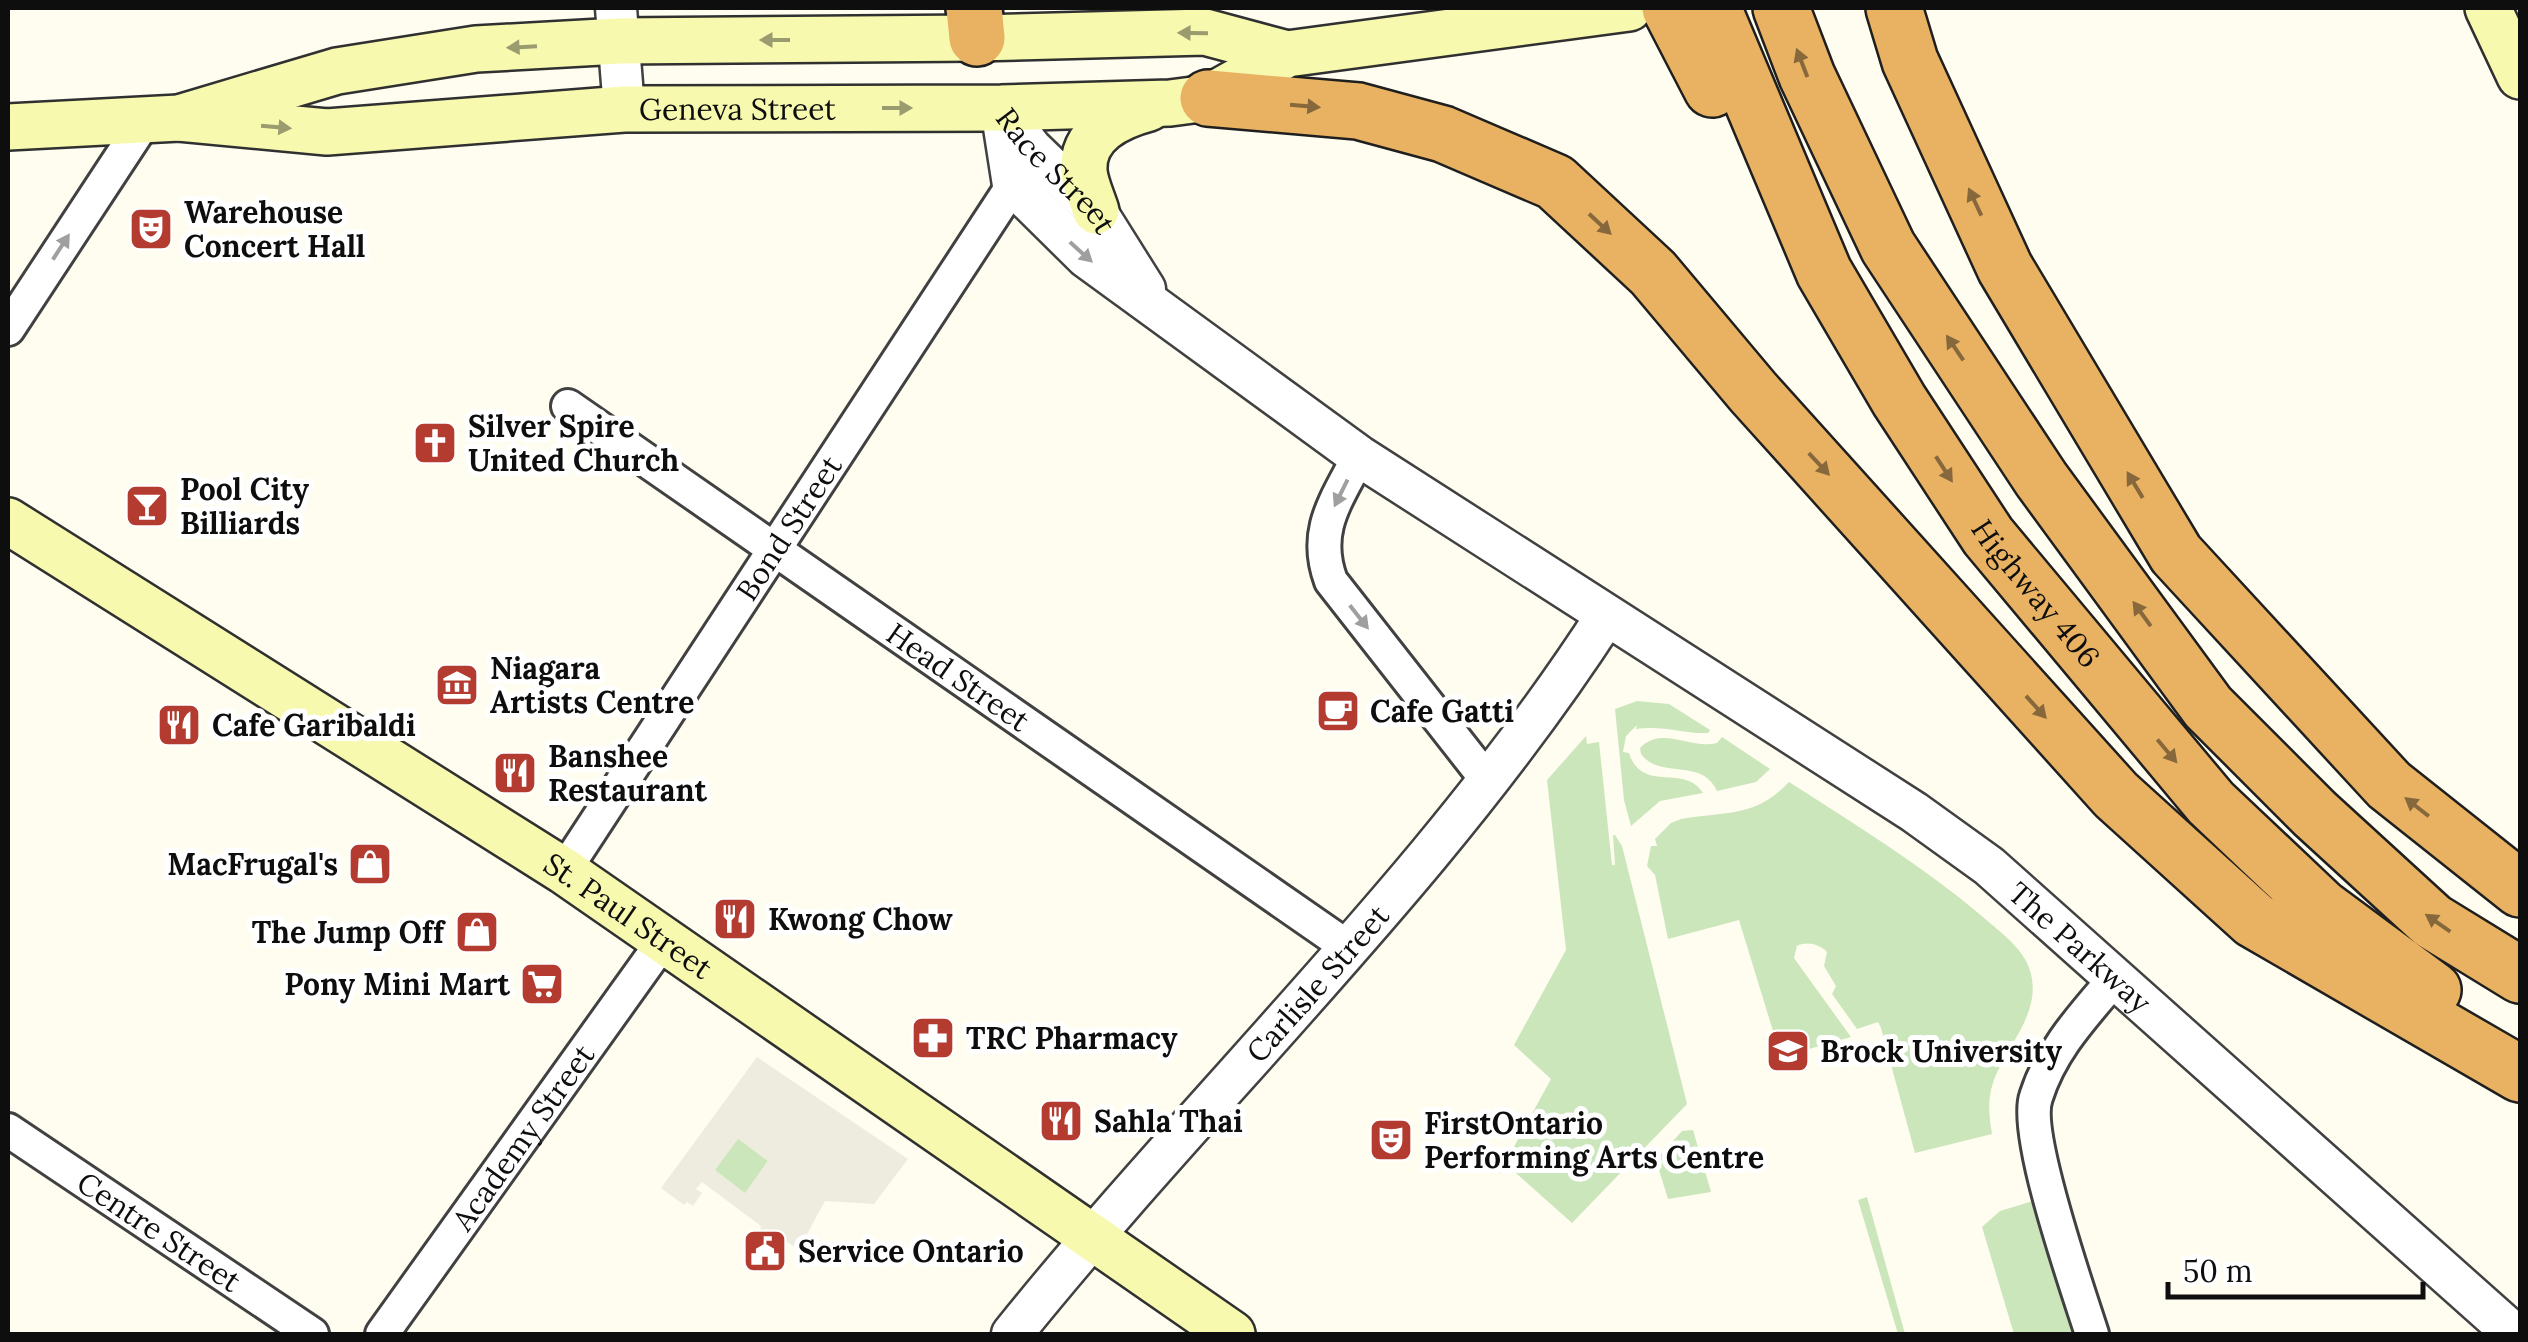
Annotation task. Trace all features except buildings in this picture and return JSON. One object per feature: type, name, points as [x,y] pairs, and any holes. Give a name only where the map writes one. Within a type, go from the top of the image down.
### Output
[{"type":"highway","points":[[1670,8],[1747,157],[1898,400]]},
{"type":"highway","name":"Highway 406","points":[[1713,8],[1824,272],[1898,400],[1988,536],[2211,803],[2321,907],[2520,1060]]},
{"type":"highway","points":[[1781,8],[1807,76],[1888,247],[2041,479],[2208,707],[2314,814],[2432,921],[2520,975]]},
{"type":"highway","points":[[1894,8],[1910,61],[2005,268],[2176,554],[2390,785],[2520,889]]},
{"type":"highway","points":[[1189,100],[1358,111],[1444,134],[1555,182],[1653,273],[1753,392],[2116,795],[2254,920],[2520,1074]]},
{"type":"main road","name":"Geneva Street","points":[[8,127],[161,120],[327,132],[624,109],[1001,108],[1189,100],[1288,54],[1629,8]]},
{"type":"main road","points":[[2488,8],[2520,76]]},
{"type":"main road","name":"Geneva Street","points":[[161,120],[337,71],[618,24],[976,23],[1204,32],[1288,54]]},
{"type":"main road","points":[[976,23],[1001,108]]},
{"type":"main road","points":[[1096,211],[1083,168],[1100,131],[1120,115],[1189,100]]},
{"type":"main road","name":"St. Paul Street","points":[[8,520],[564,871],[1232,1334]]},
{"type":"street","points":[[618,24],[624,109]]},
{"type":"street","name":"Race Street","points":[[1001,108],[1013,185],[1086,257],[1360,456],[1606,616]]},
{"type":"street","name":"Race Street","points":[[1001,108],[1031,148],[1096,211],[1158,309]]},
{"type":"street","points":[[8,329],[161,120]]},
{"type":"street","name":"Bond Street","points":[[564,871],[1013,185]]},
{"type":"street","name":"Head Street","points":[[568,406],[1349,948]]},
{"type":"street","points":[[1360,456],[1328,520],[1322,555],[1331,581],[1487,780]]},
{"type":"street","name":"Carlisle Street","points":[[1012,1334],[1092,1235],[1349,948],[1570,673],[1606,616]]},
{"type":"street","name":"The Parkway","points":[[1606,616],[1914,812],[1989,866],[2514,1334]]},
{"type":"street","name":"Academy Street","points":[[382,1334],[664,940]]},
{"type":"street","points":[[2092,1334],[2041,1165],[2034,1102],[2058,1046],[2116,977]]},
{"type":"street","name":"Centre Street","points":[[8,1130],[312,1334]]},
{"type":"green space","points":[[1637,701],[1669,704],[1710,730],[1699,733],[1636,729],[1637,725],[1626,736],[1623,752],[1629,753],[1644,772],[1686,780],[1703,793],[1660,801],[1631,826],[1624,800],[1615,709]]},
{"type":"green space","points":[[1586,736],[1587,744],[1599,742],[1612,865],[1615,835],[1622,846],[1687,1104],[1572,1223],[1509,1167],[1499,1174],[1551,1079],[1514,1045],[1566,950],[1547,780]]},
{"type":"green space","points":[[1722,737],[1770,769],[1756,782],[1717,791],[1701,775],[1659,766],[1641,754],[1640,748],[1658,739],[1707,744],[1717,743]]},
{"type":"green space","points":[[1789,782],[1937,880],[2007,938],[2026,961],[2032,979],[2032,998],[2024,1024],[1993,1083],[1989,1105],[1992,1134],[1915,1153],[1881,1028],[1878,1022],[1857,1029],[1832,994],[1836,986],[1824,966],[1827,952],[1820,947],[1797,946],[1794,958],[1851,1037],[1781,1057],[1739,920],[1668,939],[1655,875],[1647,866],[1651,846],[1657,846],[1655,839],[1681,819],[1726,813],[1764,802]]},
{"type":"green space","points":[[1693,1130],[1711,1192],[1668,1199],[1656,1160],[1682,1131]]},
{"type":"green space","points":[[738,1138],[768,1161],[745,1194],[714,1170]]},
{"type":"green space","points":[[1867,1197],[1905,1334],[1898,1334],[1858,1200]]},
{"type":"green space","points":[[2033,1201],[2073,1334],[2014,1334],[1982,1227],[2000,1211]]},
{"type":"shaded area","points":[[757,1057],[908,1159],[874,1204],[825,1201],[799,1249],[774,1235],[771,1243],[759,1234],[761,1226],[702,1182],[696,1189],[702,1193],[693,1206],[687,1202],[684,1205],[661,1188]],"holes":[[[738,1139],[768,1161],[745,1193],[715,1170]]]},
{"type":"place","name":"Warehouse Concert Hall","points":[[151,229]]},
{"type":"place","name":"Silver Spire United Church","points":[[435,443]]},
{"type":"place","name":"Pool City Billiards","points":[[147,506]]},
{"type":"place","name":"Niagara Artists Centre","points":[[457,685]]},
{"type":"place","name":"Cafe Gatti","points":[[1338,711]]},
{"type":"place","name":"Cafe Garibaldi","points":[[179,725]]},
{"type":"place","name":"Banshee Restaurant","points":[[515,773]]},
{"type":"place","name":"MacFrugal's","points":[[370,864]]},
{"type":"place","name":"Kwong Chow","points":[[735,919]]},
{"type":"place","name":"The Jump Off","points":[[477,932]]},
{"type":"place","name":"Pony Mini Mart","points":[[542,984]]},
{"type":"place","name":"TRC Pharmacy","points":[[933,1038]]},
{"type":"place","name":"Brock University","points":[[1788,1051]]},
{"type":"place","name":"Sahla Thai","points":[[1061,1121]]},
{"type":"place","name":"FirstOntario Performing Arts Centre","points":[[1391,1140]]},
{"type":"place","name":"Service Ontario","points":[[765,1251]]}]
